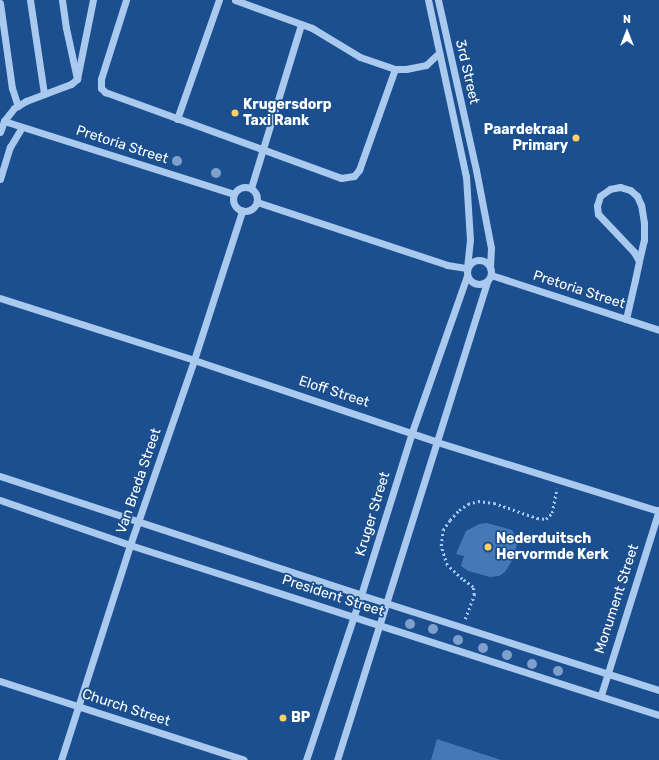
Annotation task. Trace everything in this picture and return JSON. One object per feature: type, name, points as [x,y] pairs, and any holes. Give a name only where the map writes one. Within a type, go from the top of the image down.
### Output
[{"type":"street","points":[[30,0],[44,94]]},
{"type":"street","points":[[62,0],[66,28],[77,79]]},
{"type":"street","points":[[0,132],[4,121],[18,106],[71,84],[77,79],[93,0]]},
{"type":"street","points":[[126,0],[101,79],[101,88],[105,92],[113,97],[263,149],[340,178],[354,176],[359,170],[395,68]]},
{"type":"street","points":[[177,119],[219,0]]},
{"type":"street","points":[[235,0],[312,28],[360,57],[395,68],[406,70],[426,65],[439,53]]},
{"type":"street","name":"3rd Street","points":[[428,0],[466,177],[470,240],[468,268]]},
{"type":"street","name":"3rd Street","points":[[438,0],[492,248],[490,267]]},
{"type":"street","points":[[0,3],[12,88],[18,106]]},
{"type":"street","points":[[251,188],[301,24]]},
{"type":"street","name":"Pretoria Street","points":[[4,121],[234,194]]},
{"type":"street","points":[[0,179],[10,147],[22,127]]},
{"type":"street","points":[[243,187],[251,188],[256,194],[257,202],[249,210],[242,211],[233,202],[234,194],[243,187]]},
{"type":"street","points":[[626,319],[644,240],[641,205],[637,196],[630,190],[620,188],[610,189],[600,196],[597,206],[598,214],[634,252],[639,260]]},
{"type":"street","points":[[257,202],[447,265],[468,268]]},
{"type":"street","name":"Van Breda Street","points":[[62,760],[130,545],[194,360],[242,211]]},
{"type":"street","points":[[337,760],[489,278],[490,267],[485,262],[477,260],[473,261],[468,268],[467,276],[469,280],[476,284],[489,278]]},
{"type":"street","name":"Kruger Street","points":[[306,760],[361,595],[412,432],[467,276]]},
{"type":"street","name":"Pretoria Street","points":[[489,278],[659,330]]},
{"type":"street","name":"Eloff Street","points":[[0,298],[194,360],[438,442],[659,511]]},
{"type":"street","name":"President Street","points":[[0,476],[361,595],[659,690]]},
{"type":"street","name":"President Street","points":[[0,500],[130,545],[380,624],[659,715]]},
{"type":"street","name":"Monument Street","points":[[600,695],[659,511]]},
{"type":"street","name":"Church Street","points":[[0,681],[244,760]]},
{"type":"path","points":[[462,627],[474,595],[473,587],[446,566],[441,546],[443,530],[459,510],[468,504],[478,501],[494,503],[537,518],[546,519],[552,512],[560,480]]},
{"type":"building","name":"Nederduitsch Hervormde Kerk","points":[[487,523],[512,530],[518,541],[513,559],[505,572],[499,576],[490,577],[468,571],[461,566],[464,556],[456,554],[466,531],[479,524]]},
{"type":"building","points":[[437,739],[501,760],[431,760]]},
{"type":"place","name":"Krugersdorp Taxi Rank","points":[[235,113]]},
{"type":"place","name":"Paardekraal Primary","points":[[576,138]]},
{"type":"place","name":"Nederduitsch Hervormde Kerk","points":[[488,547]]},
{"type":"place","name":"BP","points":[[283,718]]}]
